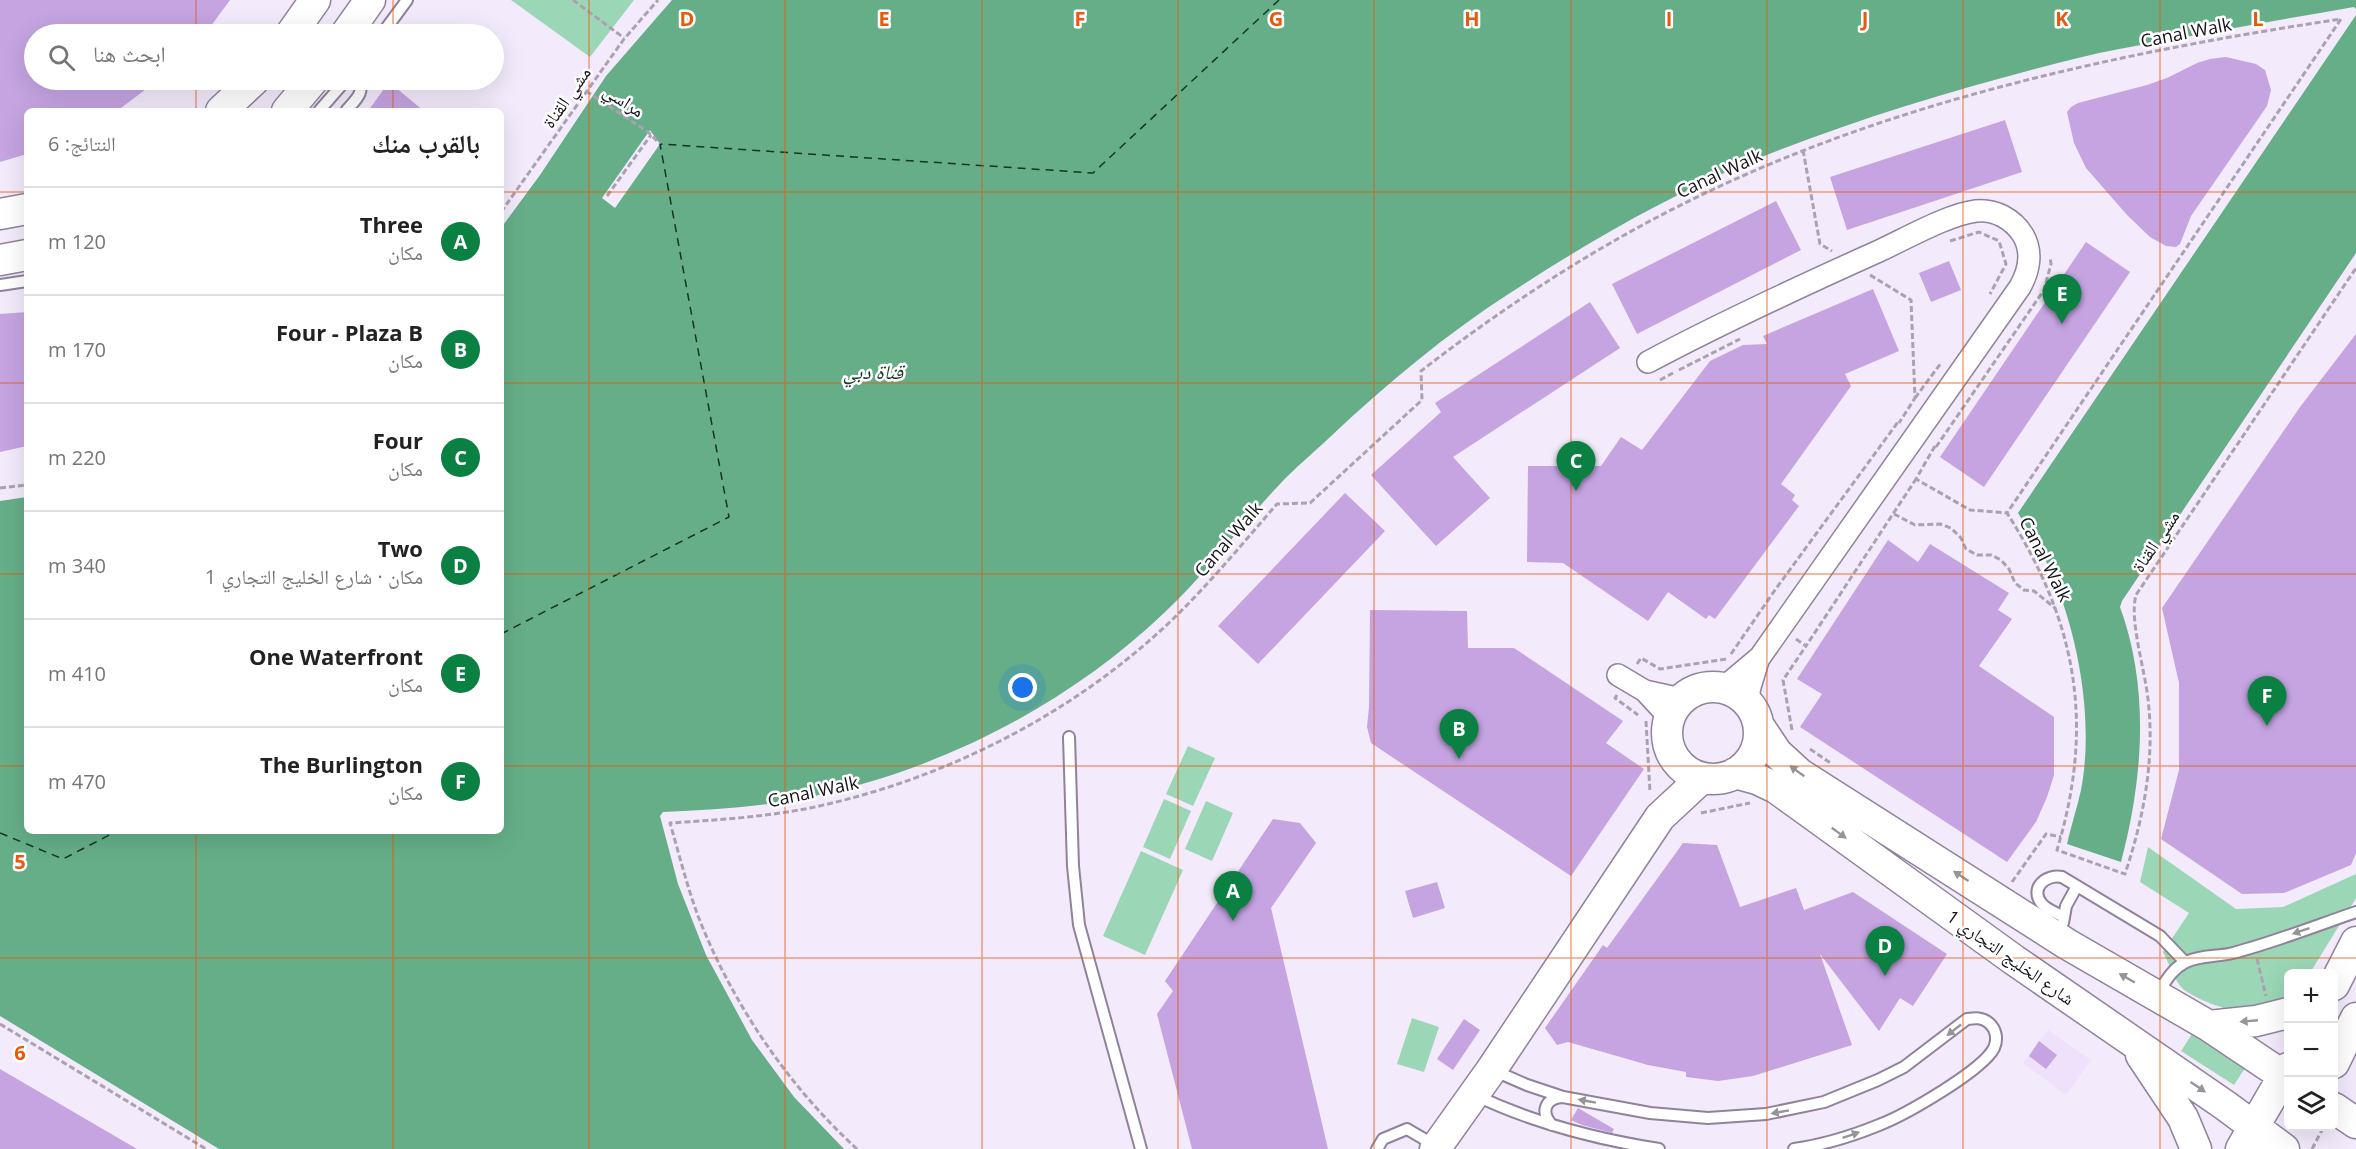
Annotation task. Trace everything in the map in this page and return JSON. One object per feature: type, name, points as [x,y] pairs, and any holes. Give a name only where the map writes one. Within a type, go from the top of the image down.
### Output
[{"type":"main road","points":[[298,24],[315,0]]},
{"type":"main road","points":[[353,24],[370,0]]},
{"type":"main road","points":[[224,108],[243,90]]},
{"type":"main road","points":[[290,108],[305,90]]},
{"type":"main road","points":[[0,214],[24,210]]},
{"type":"main road","points":[[0,260],[24,256]]},
{"type":"main road","points":[[1743,705],[1759,737],[1752,758],[1735,773],[1714,779],[1690,770],[1670,750],[1667,739],[1675,708],[1701,688],[1743,705],[1777,753],[1800,774],[2066,930],[2157,995],[2284,1073]]},
{"type":"main road","points":[[1436,1148],[1492,1070],[1690,770]]},
{"type":"main road","name":"شارع الخليج التجاري 1","points":[[1735,773],[1776,788],[2132,1042],[2248,1138],[2285,1143]]},
{"type":"main road","points":[[2338,977],[2356,942]]},
{"type":"main road","points":[[2209,1026],[2280,1016]]},
{"type":"main road","points":[[2338,1055],[2356,1018]]},
{"type":"main road","points":[[2132,1042],[2183,1118],[2196,1149]]},
{"type":"main road","points":[[2248,1138],[2286,1077]]},
{"type":"main road","points":[[2338,1111],[2356,1123]]},
{"type":"street","points":[[1648,362],[1845,255],[1975,211],[1998,214],[2008,219],[2023,235],[2027,245],[2029,267],[2020,287],[1760,657],[1743,705]]},
{"type":"street","points":[[1618,675],[1675,708]]},
{"type":"lane","points":[[389,24],[407,0]]},
{"type":"lane","points":[[323,108],[338,90]]},
{"type":"lane","points":[[348,108],[361,90]]},
{"type":"lane","points":[[0,285],[24,281]]},
{"type":"lane","points":[[1069,737],[1073,866],[1079,926],[1142,1149]]},
{"type":"lane","points":[[2066,930],[2038,898],[2041,883],[2047,878],[2062,877],[2160,936],[2185,962]]},
{"type":"lane","points":[[2066,930],[2066,906],[2077,886]]},
{"type":"lane","points":[[2157,995],[2172,972],[2185,962],[2232,954],[2356,912]]},
{"type":"lane","points":[[1492,1070],[1563,1097],[1679,1117],[1737,1117],[1766,1114],[1824,1102],[1878,1080],[1904,1067],[1967,1019],[1986,1020],[1994,1028],[1995,1047],[1989,1055],[1950,1086],[1916,1107],[1843,1138],[1794,1149]]},
{"type":"lane","points":[[1475,1095],[1517,1114],[1552,1125],[1603,1139],[1659,1149]]},
{"type":"lane","points":[[1552,1125],[1546,1119],[1545,1110],[1548,1102],[1554,1097],[1563,1097]]},
{"type":"lane","points":[[1377,1149],[1383,1139],[1407,1129],[1436,1148]]},
{"type":"path","points":[[573,0],[624,39]]},
{"type":"path","name":"مشي القناة","points":[[504,208],[624,39],[658,0]]},
{"type":"path","name":"Canal Walk","points":[[857,1149],[787,1073],[737,997],[698,914],[670,823],[765,815],[855,797],[942,767],[1024,728],[1102,678],[1146,642],[1204,587],[1277,504],[1310,503],[1422,400],[1421,371],[1472,331],[1518,299],[1615,240],[1715,188],[1803,150],[1926,109],[2090,66],[2257,32],[2341,19],[2007,513],[2037,565],[2056,609],[2068,647],[2073,676],[2077,735],[2072,793],[2061,837]]},
{"type":"path","name":"مراسي","points":[[586,91],[650,134],[660,144]]},
{"type":"path","points":[[607,196],[650,134]]},
{"type":"path","points":[[1803,150],[1820,244],[1831,251],[1845,255],[1871,276],[1911,300],[1915,398]]},
{"type":"path","points":[[1944,242],[1979,232],[1999,241],[2006,264],[1987,300]]},
{"type":"path","points":[[1793,738],[1783,680],[1936,447],[2044,290],[2050,264],[2048,248]]},
{"type":"path","points":[[1821,256],[1831,251],[1845,255]]},
{"type":"path","name":"مشي القناة","points":[[2061,837],[2057,850],[2125,874],[2140,826],[2150,752],[2148,694],[2134,612],[2136,595],[2356,268]]},
{"type":"path","points":[[1871,276],[1881,271]]},
{"type":"path","points":[[1660,380],[1744,337]]},
{"type":"path","points":[[1806,646],[1758,614],[1941,362]]},
{"type":"path","points":[[1898,422],[1936,447]]},
{"type":"path","points":[[1916,479],[1970,510],[2007,513]]},
{"type":"path","points":[[0,489],[24,485]]},
{"type":"path","points":[[1894,514],[1915,525],[1940,524],[1951,528],[1961,538],[1966,549],[1977,555],[1991,555],[2001,560],[2009,569],[2015,583],[2024,590],[2034,591],[2056,609]]},
{"type":"path","points":[[1803,744],[1839,769]]},
{"type":"path","points":[[2046,834],[2061,837]]},
{"type":"path","points":[[2254,946],[2280,1016]]},
{"type":"path","points":[[0,1024],[206,1149]]},
{"type":"path","points":[[2312,1149],[2321,1131]]},
{"type":"shaded area","points":[[511,0],[634,0],[590,57]]},
{"type":"shaded area","points":[[1188,746],[1215,758],[1193,806],[1166,794]]},
{"type":"shaded area","points":[[1164,799],[1191,811],[1170,859],[1143,847]]},
{"type":"shaded area","points":[[1206,801],[1233,813],[1212,861],[1185,849]]},
{"type":"shaded area","points":[[2148,847],[2236,909],[2283,907],[2356,874],[2356,898],[2312,969],[2284,969],[2284,998],[2256,1009],[2238,1011],[2204,1001],[2180,986],[2163,952],[2189,913],[2140,882]]},
{"type":"shaded area","points":[[1141,851],[1183,870],[1145,955],[1103,936]]},
{"type":"shaded area","points":[[1412,1018],[1439,1027],[1424,1072],[1397,1064]]},
{"type":"shaded area","points":[[2048,1030],[2091,1060],[2066,1095],[2023,1063]]},
{"type":"shaded area","points":[[2194,1031],[2247,1065],[2234,1085],[2181,1051]]},
{"type":"water","name":"قناة دبي","points":[[672,0],[2356,0],[2356,9],[2354,7],[2089,55],[1952,92],[1787,147],[1686,191],[1538,275],[1486,309],[1416,361],[1292,472],[1164,613],[1082,680],[1037,709],[941,757],[840,790],[757,805],[663,812],[660,816],[678,884],[706,955],[752,1040],[794,1097],[844,1149],[219,1149],[0,1016],[0,501],[24,497],[24,834],[504,834],[504,224],[540,175],[606,76]]},
{"type":"water","points":[[2356,15],[2356,253],[2120,607],[2130,638],[2136,670],[2140,734],[2134,799],[2121,862],[2067,844],[2081,790],[2085,762],[2086,732],[2080,671],[2066,611],[2056,583],[2044,557],[2018,513]]},
{"type":"pier","points":[[650,130],[660,144],[615,208],[602,198]]},
{"type":"building","points":[[0,0],[230,0],[212,24],[24,24],[24,90],[145,90],[121,108],[24,108],[24,155],[0,162]]},
{"type":"building","points":[[2226,57],[2256,64],[2265,70],[2271,90],[2267,106],[2191,216],[2180,244],[2176,247],[2166,246],[2150,237],[2127,215],[2086,168],[2074,143],[2067,112],[2078,103],[2147,85],[2197,63]]},
{"type":"building","points":[[383,90],[399,90],[420,108],[370,108]]},
{"type":"building","points":[[2005,120],[2022,172],[1847,230],[1830,177]]},
{"type":"building","points":[[1776,201],[1801,250],[1637,334],[1612,284]]},
{"type":"building","points":[[2086,242],[2130,272],[1984,487],[1940,457]]},
{"type":"building","points":[[1949,261],[1961,290],[1931,302],[1919,273]]},
{"type":"building","points":[[1873,289],[1899,351],[1845,374],[1851,386],[1781,484],[1795,495],[1792,500],[1799,506],[1715,619],[1709,615],[1706,619],[1668,592],[1648,621],[1563,563],[1527,562],[1528,466],[1601,466],[1621,437],[1642,450],[1710,361],[1743,345],[1767,344],[1763,336]]},
{"type":"building","points":[[1590,302],[1620,348],[1453,457],[1490,498],[1436,546],[1371,475],[1441,412],[1435,403]]},
{"type":"building","points":[[24,312],[24,447],[0,452],[0,314]]},
{"type":"building","points":[[2356,334],[2356,853],[2351,865],[2284,893],[2242,894],[2161,839],[2179,770],[2179,683],[2162,608],[2300,407]]},
{"type":"building","points":[[1345,493],[1385,531],[1258,664],[1218,626]]},
{"type":"building","points":[[1888,540],[1918,562],[1930,544],[2009,593],[1998,610],[2012,619],[1979,666],[2054,717],[2054,775],[2036,822],[2007,862],[1800,727],[1822,694],[1797,679]]},
{"type":"building","points":[[1370,610],[1467,611],[1468,648],[1514,648],[1623,721],[1606,743],[1644,769],[1571,876],[1371,743],[1367,727]]},
{"type":"building","points":[[1273,819],[1300,823],[1316,843],[1271,908],[1328,1149],[1192,1149],[1157,1014],[1173,991],[1165,981]]},
{"type":"building","points":[[1683,843],[1717,845],[1740,907],[1796,888],[1804,910],[1853,892],[1947,954],[1913,1006],[1900,998],[1879,1031],[1820,954],[1852,1045],[1753,1076],[1718,1081],[1686,1077],[1686,1072],[1648,1065],[1568,1042],[1557,1045],[1545,1028],[1603,945],[1607,948]]},
{"type":"building","points":[[1437,882],[1445,908],[1413,918],[1405,891]]},
{"type":"building","points":[[1464,1019],[1480,1030],[1453,1070],[1437,1059]]},
{"type":"building","points":[[2039,1041],[2057,1055],[2046,1069],[2029,1056]]},
{"type":"building","points":[[0,1069],[137,1149],[0,1149]]},
{"type":"building","points":[[1578,1108],[1614,1129],[1612,1133],[1571,1120]]},
{"type":"ferry route","points":[[504,632],[729,517],[660,144],[1093,173],[1279,0]]},
{"type":"ferry route","points":[[0,833],[63,859],[111,834]]},
{"type":"place","name":"One Waterfront","points":[[2062,324]]},
{"type":"place","name":"Four","points":[[1576,491]]},
{"type":"place","name":"The Burlington","points":[[2267,726]]},
{"type":"place","name":"Four - Plaza B","points":[[1459,759]]},
{"type":"place","name":"Three","points":[[1233,921]]},
{"type":"place","name":"Two","points":[[1885,976]]}]
